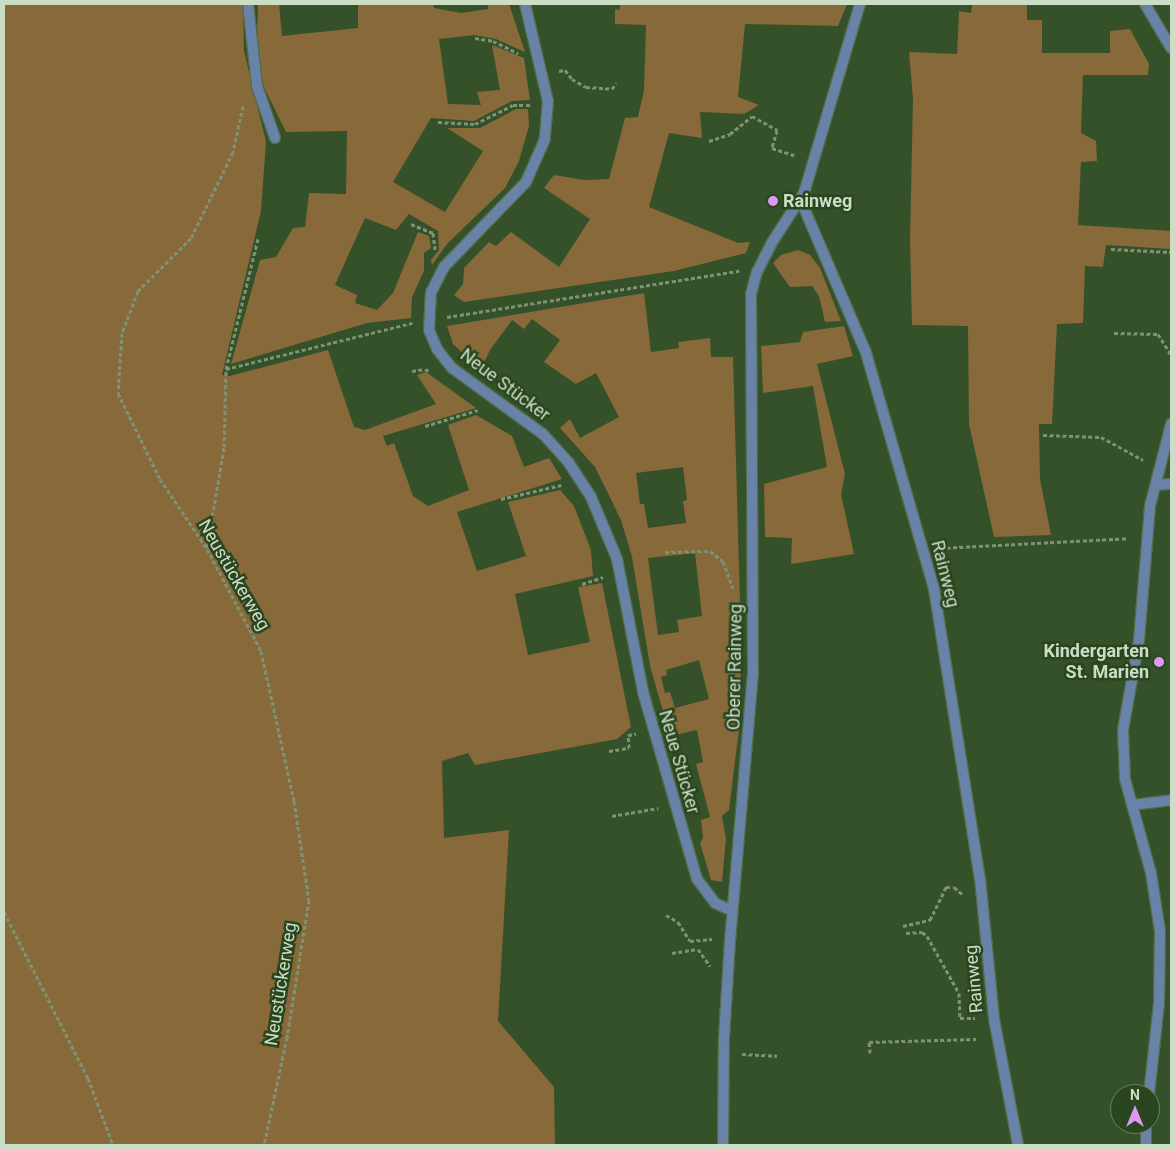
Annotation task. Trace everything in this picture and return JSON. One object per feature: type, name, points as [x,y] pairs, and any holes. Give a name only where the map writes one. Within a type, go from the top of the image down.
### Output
[{"type":"street","points":[[248,4],[256,86],[275,138]]},
{"type":"street","name":"Neue Stücker","points":[[525,4],[543,72],[548,101],[548,122],[537,162],[526,182],[458,250],[435,282],[428,311],[430,330],[437,349],[452,368],[543,434],[570,463],[591,497],[618,559],[633,651],[658,752],[697,879],[715,903],[732,911]]},
{"type":"street","points":[[801,201],[860,4]]},
{"type":"street","points":[[1145,4],[1171,48]]},
{"type":"street","name":"Oberer Rainweg","points":[[723,1145],[724,1053],[728,967],[751,722],[753,616],[751,294],[771,244],[801,201]]},
{"type":"street","name":"Rainweg","points":[[801,201],[866,353],[934,589],[983,902],[993,1011],[1018,1145]]},
{"type":"street","points":[[1150,1084],[1159,1003],[1160,931],[1151,873],[1125,779],[1123,730],[1139,640],[1148,523],[1171,424]]},
{"type":"street","points":[[1156,485],[1171,484]]},
{"type":"street","points":[[1132,805],[1171,800]]},
{"type":"path","points":[[475,38],[493,41],[523,56],[538,54]]},
{"type":"path","points":[[543,72],[565,70],[572,79],[598,89],[612,89],[616,83]]},
{"type":"path","name":"Neustückerweg","points":[[245,99],[232,152],[192,238],[138,291],[122,333],[118,393],[160,479],[207,549],[261,651],[294,801],[309,900],[287,1037],[264,1145]]},
{"type":"path","points":[[438,122],[475,124],[513,105],[531,105],[532,121],[548,122]]},
{"type":"path","points":[[709,141],[730,134],[752,116],[777,130],[772,148],[796,156]]},
{"type":"path","points":[[411,224],[433,233],[435,251],[431,254]]},
{"type":"path","points":[[207,549],[224,447],[226,369],[258,239]]},
{"type":"path","points":[[1111,249],[1171,252]]},
{"type":"path","points":[[444,318],[744,271]]},
{"type":"path","points":[[226,369],[416,322]]},
{"type":"path","points":[[1114,333],[1158,334],[1171,355]]},
{"type":"path","points":[[425,426],[479,410],[485,414]]},
{"type":"path","points":[[1043,435],[1101,437],[1139,459],[1161,464]]},
{"type":"path","points":[[502,499],[565,484]]},
{"type":"path","points":[[933,549],[1131,538],[1131,546]]},
{"type":"path","points":[[665,552],[710,551],[723,560],[735,606],[753,616]]},
{"type":"path","points":[[609,751],[629,748],[628,735],[636,734],[644,754],[658,752]]},
{"type":"path","points":[[612,816],[661,807],[664,814]]},
{"type":"path","points":[[904,926],[930,920],[946,887],[954,887],[965,900],[983,902]]},
{"type":"path","points":[[4,912],[88,1078],[113,1145]]},
{"type":"path","points":[[666,915],[678,922],[690,942],[730,940]]},
{"type":"path","points":[[906,933],[922,932],[928,936],[959,993],[960,1018],[975,1018]]},
{"type":"path","points":[[672,953],[698,949],[705,956],[707,965],[728,967]]},
{"type":"path","points":[[870,1053],[869,1042],[976,1040]]},
{"type":"path","points":[[724,1053],[777,1056]]},
{"type":"shaded area","points":[[4,4],[243,4],[244,51],[266,142],[261,211],[222,375],[230,376],[328,350],[354,427],[365,430],[436,404],[417,375],[426,372],[476,408],[383,436],[387,446],[394,443],[413,496],[428,506],[469,490],[448,425],[476,415],[512,436],[524,467],[549,458],[562,479],[457,512],[477,571],[526,556],[508,502],[560,490],[574,506],[591,550],[593,576],[515,594],[528,655],[590,642],[578,587],[602,583],[631,727],[617,739],[475,765],[468,753],[442,761],[444,838],[509,830],[498,1021],[554,1087],[555,1145],[4,1145]]},
{"type":"shaded area","points":[[258,4],[279,4],[282,36],[358,28],[358,4],[433,4],[434,8],[461,13],[488,9],[488,4],[509,4],[525,52],[496,39],[474,35],[439,39],[448,104],[481,105],[477,92],[500,90],[492,45],[524,58],[530,100],[512,101],[474,121],[431,118],[393,182],[445,212],[483,151],[447,128],[480,128],[516,109],[528,109],[529,126],[519,161],[505,188],[447,244],[432,265],[431,260],[439,250],[438,231],[409,214],[396,230],[365,218],[335,285],[357,295],[355,303],[377,310],[393,293],[418,232],[429,236],[431,248],[424,253],[424,271],[412,297],[411,318],[367,323],[231,364],[260,260],[276,257],[293,228],[305,227],[309,193],[346,194],[347,131],[286,132],[262,83],[257,41]]},
{"type":"shaded area","points":[[620,4],[847,4],[838,26],[745,24],[738,97],[759,105],[744,114],[700,112],[702,138],[669,133],[649,207],[738,243],[750,242],[746,253],[674,271],[464,302],[454,295],[463,284],[464,268],[489,242],[496,246],[511,232],[559,267],[590,219],[544,188],[554,175],[585,180],[609,179],[625,118],[638,117],[644,90],[646,25],[615,24],[615,9],[620,10]]},
{"type":"shaded area","points":[[972,4],[1027,4],[1027,20],[1042,20],[1042,53],[1110,53],[1110,31],[1130,29],[1149,64],[1148,75],[1083,75],[1081,133],[1096,141],[1097,161],[1081,162],[1078,225],[1171,231],[1171,249],[1106,245],[1103,267],[1085,266],[1083,323],[1057,324],[1052,424],[1039,424],[1040,479],[1051,535],[994,537],[969,424],[968,326],[912,325],[910,239],[913,99],[909,52],[957,54],[959,11],[971,13]]},
{"type":"shaded area","points":[[798,250],[810,255],[820,268],[841,321],[825,322],[819,296],[812,286],[790,287],[773,263],[781,255]]},
{"type":"shaded area","points":[[644,293],[651,352],[679,348],[678,342],[710,338],[711,357],[733,357],[740,603],[731,604],[733,624],[740,630],[741,713],[729,810],[722,816],[726,839],[722,882],[711,880],[700,843],[703,838],[701,820],[710,817],[696,764],[703,762],[697,730],[670,736],[650,666],[632,557],[621,520],[595,467],[560,428],[570,419],[580,438],[619,417],[596,373],[576,384],[544,362],[560,340],[532,319],[524,329],[512,320],[490,350],[481,370],[453,344],[447,326]],"holes":[[[683,467],[687,500],[683,501],[686,523],[648,528],[644,504],[640,504],[636,473]],[[695,553],[702,616],[677,620],[679,632],[658,635],[648,558]],[[699,660],[709,699],[675,708],[670,692],[665,693],[661,677],[667,675],[666,670]]]},
{"type":"shaded area","points":[[844,326],[853,356],[817,364],[845,474],[841,494],[854,554],[791,564],[792,538],[765,537],[764,484],[827,467],[813,386],[763,393],[761,346],[800,342],[803,332]]},
{"type":"place","name":"Rainweg","points":[[773,201]]},
{"type":"place","name":"Kindergarten St. Marien","points":[[1159,662]]}]
